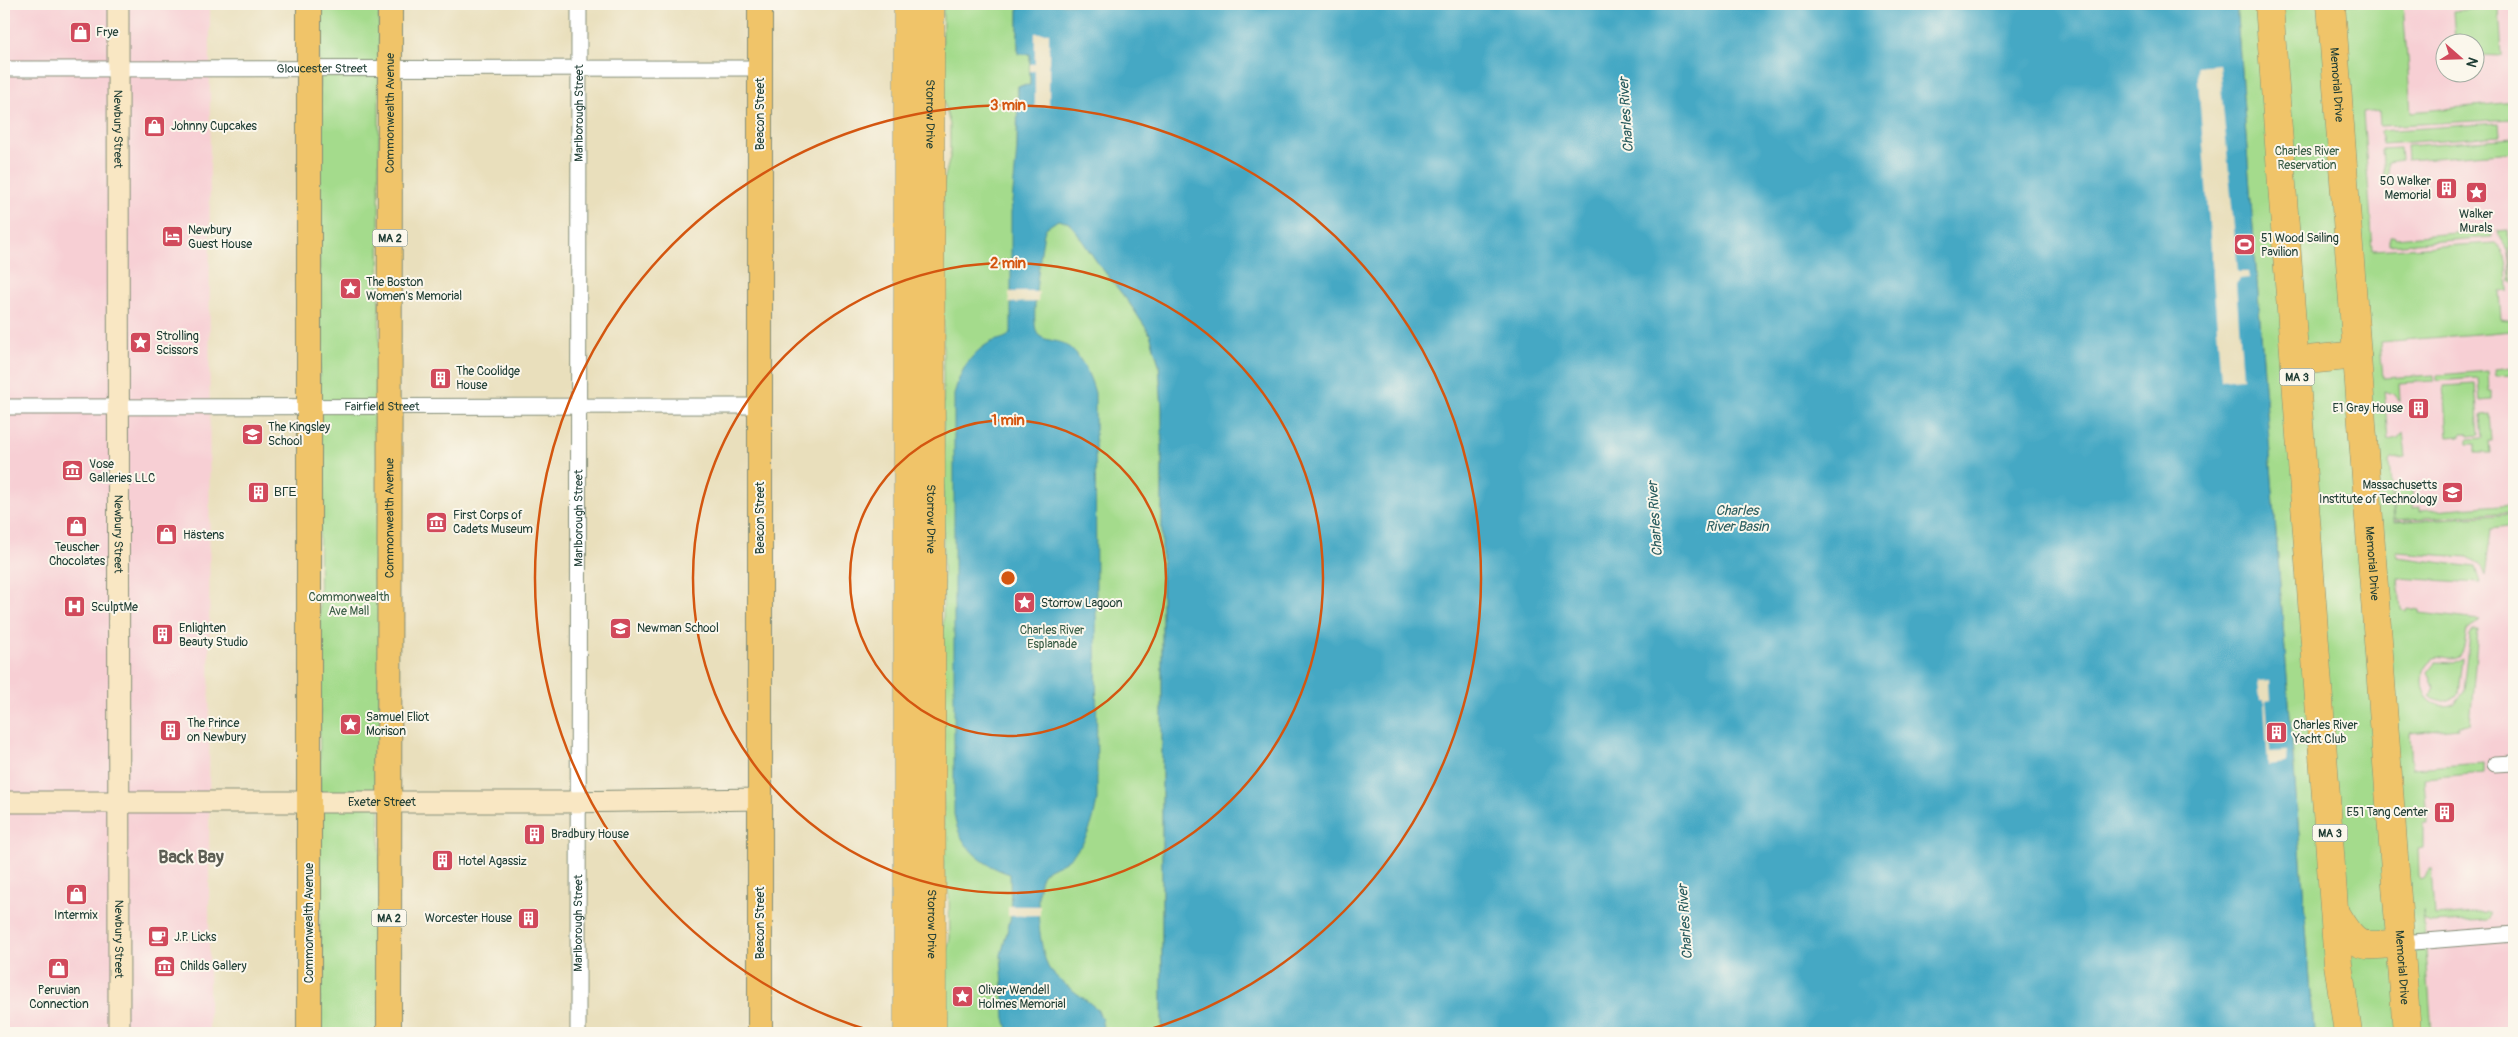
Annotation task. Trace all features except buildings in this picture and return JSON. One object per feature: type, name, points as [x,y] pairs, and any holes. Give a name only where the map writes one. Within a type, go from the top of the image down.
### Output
[{"type":"highway","name":"Storrow Drive","points":[[908,4],[908,1033]]},
{"type":"highway","name":"Storrow Drive","points":[[930,4],[932,1033]]},
{"type":"highway","name":"MA 3","points":[[2269,4],[2336,915],[2338,964],[2348,1033]]},
{"type":"highway","name":"Memorial Drive","points":[[2330,4],[2407,1033]]},
{"type":"highway","points":[[2296,365],[2307,360],[2357,354]]},
{"type":"highway","points":[[2336,915],[2349,937],[2356,943],[2369,946],[2401,943]]},
{"type":"main road","name":"Newbury Street","points":[[118,4],[118,802],[120,1033]]},
{"type":"main road","name":"Commonwealth Avenue","points":[[309,4],[309,1033]]},
{"type":"main road","name":"Commonwealth Avenue","points":[[389,1033],[390,4]]},
{"type":"main road","name":"Beacon Street","points":[[760,4],[760,1033]]},
{"type":"main road","name":"Exeter Street","points":[[4,802],[578,802],[760,799]]},
{"type":"main road","points":[[2338,964],[2338,1033]]},
{"type":"street","name":"Marlborough Street","points":[[578,1033],[579,4]]},
{"type":"street","name":"Gloucester Street","points":[[4,69],[760,68]]},
{"type":"street","name":"Fairfield Street","points":[[4,407],[309,405],[760,406]]},
{"type":"street","points":[[2495,764],[2514,763]]},
{"type":"street","points":[[2401,943],[2514,934]]},
{"type":"shaded area","points":[[4,4],[210,4],[209,1033],[4,1033]]},
{"type":"shaded area","name":"Massachusetts Institute of Technology","points":[[2355,4],[2514,4],[2514,1033],[2433,1033]]},
{"type":"green space","name":"Commonwealth Ave Mall","points":[[319,4],[379,4],[380,1033],[320,1033]]},
{"type":"green space","name":"Charles River Esplanade","points":[[943,4],[1018,4],[1018,53],[1030,54],[1030,86],[1018,86],[1017,149],[1066,221],[1077,231],[1097,262],[1130,304],[1150,334],[1159,364],[1162,409],[1162,1033],[944,1033],[943,967],[950,938],[949,896],[943,870],[943,185],[950,157],[950,125],[942,95]]},
{"type":"green space","name":"Charles River Reservation","points":[[2236,4],[2403,4],[2411,112],[2514,102],[2514,119],[2380,126],[2379,111],[2363,113],[2373,250],[2495,243],[2503,253],[2507,271],[2508,291],[2499,292],[2501,319],[2514,321],[2513,331],[2380,342],[2383,378],[2434,375],[2434,381],[2399,383],[2400,401],[2394,394],[2384,391],[2388,440],[2398,438],[2403,432],[2406,457],[2392,459],[2389,462],[2394,522],[2514,514],[2514,526],[2491,529],[2485,576],[2480,564],[2468,557],[2396,552],[2397,557],[2475,567],[2480,583],[2398,578],[2401,610],[2406,611],[2407,608],[2420,610],[2420,613],[2479,620],[2467,630],[2464,648],[2459,656],[2451,659],[2434,658],[2427,665],[2423,673],[2422,682],[2428,698],[2435,704],[2443,706],[2454,704],[2464,692],[2470,635],[2473,630],[2478,630],[2470,724],[2458,725],[2458,728],[2410,733],[2412,768],[2483,763],[2483,773],[2424,778],[2427,823],[2423,823],[2423,848],[2418,849],[2419,877],[2421,880],[2425,878],[2429,868],[2431,868],[2434,916],[2491,912],[2491,917],[2488,920],[2430,923],[2424,919],[2423,911],[2432,1033],[2314,1033]]},
{"type":"green space","points":[[2499,7],[2502,56],[2486,55],[2486,32],[2454,32],[2453,11]]},
{"type":"green space","points":[[2499,123],[2500,136],[2382,144],[2380,131]]},
{"type":"green space","points":[[2514,138],[2514,152],[2407,160],[2406,146]]},
{"type":"green space","points":[[2400,148],[2401,160],[2387,162],[2388,177],[2384,177],[2382,149]]},
{"type":"green space","points":[[2491,230],[2492,237],[2389,245],[2389,237],[2394,236],[2395,238]]},
{"type":"green space","points":[[2508,230],[2513,282],[2511,282],[2509,252],[2498,231]]},
{"type":"green space","points":[[2513,367],[2514,375],[2496,376],[2495,369]]},
{"type":"green space","points":[[2488,371],[2489,391],[2492,391],[2492,400],[2480,401],[2478,378],[2437,381],[2437,375]]},
{"type":"green space","points":[[2475,384],[2479,435],[2468,436],[2467,433],[2461,433],[2461,436],[2448,437],[2444,386]]},
{"type":"green space","points":[[2490,414],[2492,441],[2489,441],[2490,453],[2476,453],[2476,444],[2467,444],[2467,439],[2483,438],[2481,415]]},
{"type":"green space","points":[[2423,483],[2412,486],[2413,508],[2420,507],[2420,511],[2514,504],[2514,512],[2395,520],[2393,485]]},
{"type":"green space","points":[[2463,658],[2459,694],[2452,699],[2444,701],[2433,699],[2430,696],[2434,687],[2428,672],[2436,662],[2453,663]]},
{"type":"water","name":"Charles River Basin","points":[[1018,4],[2236,4],[2314,1033],[1162,1033],[1162,409],[1159,364],[1150,334],[1130,304],[1097,262],[1070,223],[1058,220],[1046,228],[1044,233],[1037,284],[1035,325],[1039,336],[1065,344],[1076,354],[1088,372],[1095,393],[1097,800],[1091,825],[1080,847],[1067,860],[1046,871],[1040,880],[1038,906],[1046,963],[1050,970],[1067,986],[1097,1009],[1101,1017],[1104,1033],[1009,1033],[1005,1018],[1001,955],[1011,916],[1010,874],[990,865],[973,852],[960,835],[954,814],[954,395],[962,371],[971,358],[991,342],[1005,337],[1011,332],[1011,213],[1017,149],[1018,86],[1030,85],[1030,54],[1018,54]]},
{"type":"pier","points":[[1035,33],[1049,33],[1049,106],[1035,107],[1035,71],[1030,71],[1030,64],[1035,64]]},
{"type":"pier","points":[[2219,64],[2238,272],[2248,272],[2249,278],[2240,279],[2236,284],[2243,378],[2221,380],[2197,66]]},
{"type":"pier","points":[[1009,292],[1039,292],[1038,302],[1009,303]]},
{"type":"pier","points":[[2270,680],[2271,700],[2266,701],[2270,752],[2287,751],[2286,763],[2268,765],[2264,700],[2260,700],[2258,681]]},
{"type":"pier","points":[[1008,906],[1040,906],[1040,915],[1008,916]]},
{"type":"place","name":"Frye","points":[[80,32]]},
{"type":"place","name":"Johnny Cupcakes","points":[[155,126]]},
{"type":"place","name":"50 Walker Memorial","points":[[2447,188]]},
{"type":"place","name":"Walker Murals","points":[[2476,193]]},
{"type":"place","name":"Newbury Guest House","points":[[172,237]]},
{"type":"place","name":"51 Wood Sailing Pavilion","points":[[2245,245]]},
{"type":"place","name":"The Boston Women's Memorial","points":[[350,289]]},
{"type":"place","name":"Strolling Scissors","points":[[140,343]]},
{"type":"place","name":"The Coolidge House","points":[[440,378]]},
{"type":"place","name":"E1 Gray House","points":[[2419,408]]},
{"type":"place","name":"The Kingsley School","points":[[252,434]]},
{"type":"place","name":"Vose Galleries LLC","points":[[73,471]]},
{"type":"place","name":"ΒΓΕ","points":[[258,492]]},
{"type":"place","name":"Massachusetts Institute of Technology","points":[[2453,492]]},
{"type":"place","name":"First Corps of Cadets Museum","points":[[437,522]]},
{"type":"place","name":"Teuscher Chocolates","points":[[77,526]]},
{"type":"place","name":"Hästens","points":[[167,535]]},
{"type":"place","name":"Storrow Lagoon","points":[[1025,603]]},
{"type":"place","name":"SculptMe","points":[[75,607]]},
{"type":"place","name":"Newman School","points":[[621,628]]},
{"type":"place","name":"Enlighten Beauty Studio","points":[[163,635]]},
{"type":"place","name":"Samuel Eliot Morison","points":[[350,724]]},
{"type":"place","name":"The Prince on Newbury","points":[[171,730]]},
{"type":"place","name":"Charles River Yacht Club","points":[[2277,732]]},
{"type":"place","name":"E51 Tang Center","points":[[2444,812]]},
{"type":"place","name":"Bradbury House","points":[[535,834]]},
{"type":"place","name":"Hotel Agassiz","points":[[442,861]]},
{"type":"place","name":"Intermix","points":[[76,894]]},
{"type":"place","name":"Worcester House","points":[[528,918]]},
{"type":"place","name":"J.P. Licks","points":[[158,937]]},
{"type":"place","name":"Childs Gallery","points":[[164,966]]},
{"type":"place","name":"Peruvian Connection","points":[[59,969]]},
{"type":"place","name":"Oliver Wendell Holmes Memorial","points":[[962,997]]},
{"type":"district","name":"Back Bay","points":[[191,857]]},
{"type":"water label","name":"Charles River","points":[[1626,115]]},
{"type":"water label","name":"Charles River","points":[[1655,519]]},
{"type":"water label","name":"Charles River","points":[[1685,922]]}]
